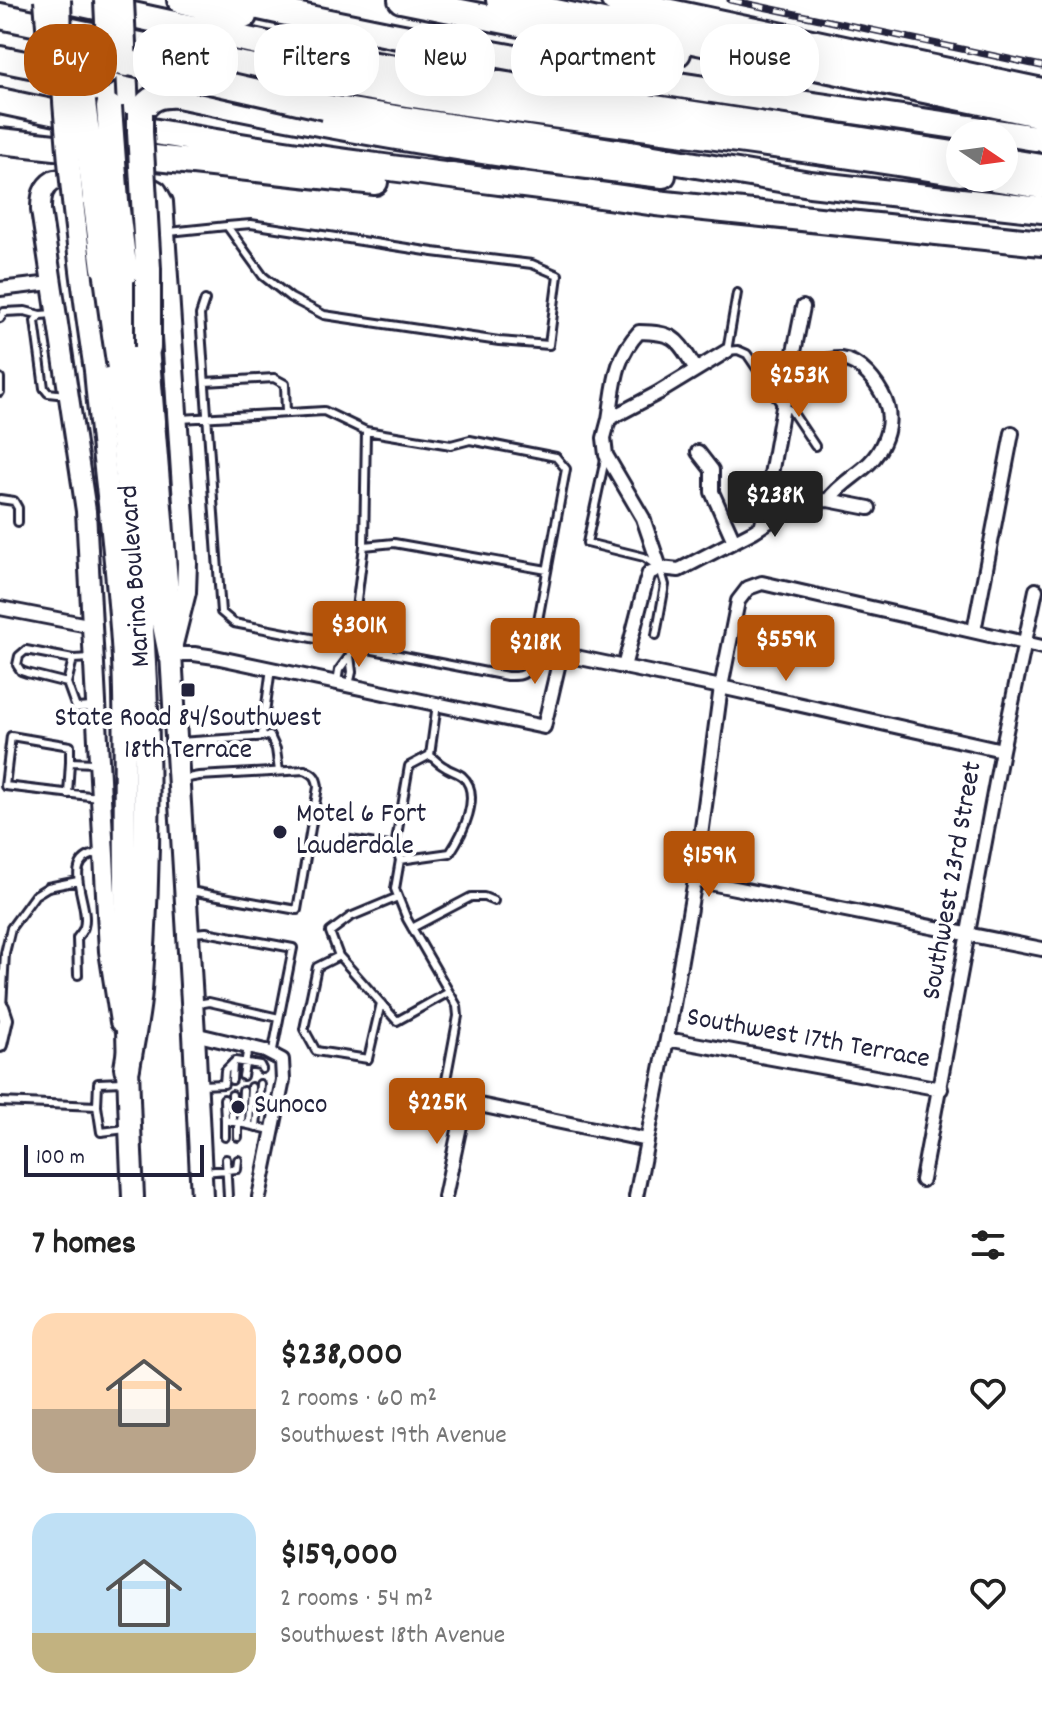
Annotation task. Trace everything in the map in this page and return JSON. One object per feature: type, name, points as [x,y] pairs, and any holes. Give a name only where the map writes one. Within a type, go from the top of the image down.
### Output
[{"type":"highway","points":[[62,0],[331,58],[946,153]]},
{"type":"highway","points":[[107,0],[126,110],[116,202],[114,270],[144,690],[145,789],[139,992],[127,1075]]},
{"type":"highway","points":[[180,0],[346,41],[599,84],[946,134]]},
{"type":"highway","points":[[227,0],[364,30],[526,60],[1042,139]]},
{"type":"highway","points":[[403,0],[642,47],[890,83]]},
{"type":"highway","points":[[499,0],[1042,115]]},
{"type":"highway","points":[[614,0],[1042,91]]},
{"type":"highway","points":[[0,16],[352,85],[946,171]]},
{"type":"highway","points":[[0,59],[24,64]]},
{"type":"highway","points":[[117,61],[255,93],[407,121],[810,184],[1042,210]]},
{"type":"highway","points":[[126,110],[153,98],[172,95],[372,135],[552,163],[707,179],[810,184]]},
{"type":"highway","points":[[80,96],[114,270],[156,581],[171,654]]},
{"type":"highway","points":[[0,101],[314,158],[656,203],[1042,243]]},
{"type":"highway","points":[[126,110],[140,132],[148,269],[148,347]]},
{"type":"highway","points":[[0,141],[593,206],[656,203]]},
{"type":"highway","points":[[1018,145],[1042,148]]},
{"type":"highway","points":[[1018,163],[1042,167]]},
{"type":"highway","points":[[1018,182],[1042,186]]},
{"type":"main road","name":"Marina Boulevard","points":[[45,0],[57,156],[71,275],[101,442],[123,657],[127,1075],[133,1197]]},
{"type":"main road","name":"Marina Boulevard","points":[[61,24],[62,0]]},
{"type":"main road","points":[[118,66],[123,0]]},
{"type":"main road","name":"Marina Boulevard","points":[[64,96],[90,369]]},
{"type":"main road","points":[[127,1075],[109,951],[86,511],[64,363],[48,314],[51,283],[41,200],[47,184],[54,180],[113,179],[138,184],[153,189],[163,202],[187,563],[184,602],[171,654]]},
{"type":"main road","name":"Marina Boulevard","points":[[148,347],[168,583],[202,1197]]},
{"type":"street","points":[[0,289],[51,283]]},
{"type":"street","points":[[762,525],[803,307]]},
{"type":"street","points":[[660,568],[643,518],[606,455],[604,438],[620,361],[627,345],[639,332],[662,333],[677,339],[696,369]]},
{"type":"street","points":[[609,419],[727,351]]},
{"type":"street","points":[[789,378],[820,364],[841,359],[859,365],[885,401],[887,432],[872,462],[838,486],[828,500]]},
{"type":"street","points":[[974,631],[1012,433]]},
{"type":"street","points":[[698,452],[712,470],[712,492],[734,541]]},
{"type":"street","points":[[624,667],[649,573],[660,568],[679,570],[801,501],[828,500],[869,508]]},
{"type":"street","points":[[636,1197],[695,880],[721,687],[738,601],[748,588],[762,583],[1042,647]]},
{"type":"street","name":"Southwest 23rd Street","points":[[922,1180],[1002,750],[1036,590]]},
{"type":"street","points":[[0,608],[93,626]]},
{"type":"street","points":[[171,654],[194,654],[271,668],[544,727],[561,654],[1002,750]]},
{"type":"street","points":[[695,880],[1042,949]]},
{"type":"street","points":[[0,1045],[6,1019],[2,1007]]},
{"type":"street","points":[[194,1034],[277,1057],[283,1080],[259,1197]]},
{"type":"street","name":"Southwest 17th Terrace","points":[[667,1039],[941,1089]]},
{"type":"street","points":[[445,1197],[465,1102],[647,1140]]},
{"type":"lane","points":[[166,232],[227,226],[251,224],[532,264],[558,275],[549,345],[499,341],[324,315],[291,298],[263,276],[227,226]]},
{"type":"lane","points":[[737,293],[727,351],[738,350],[747,354],[783,407],[791,410],[815,446]]},
{"type":"lane","points":[[177,419],[207,417],[324,411],[366,431],[451,445],[470,440],[556,457],[566,469],[529,669],[520,676],[507,676],[351,651],[234,623],[221,612],[207,417],[205,382],[200,315],[205,300]]},
{"type":"lane","points":[[0,318],[4,312],[48,314]]},
{"type":"lane","points":[[48,314],[35,321],[45,391],[70,396]]},
{"type":"lane","points":[[41,366],[64,363]]},
{"type":"lane","points":[[0,378],[0,392]]},
{"type":"lane","points":[[205,382],[274,378],[285,384],[286,413]]},
{"type":"lane","points":[[343,684],[352,672],[351,651],[364,546],[366,431]]},
{"type":"lane","points":[[606,455],[587,543],[644,557],[660,568],[665,585],[656,635]]},
{"type":"lane","points":[[0,499],[14,501],[18,508],[18,522]]},
{"type":"lane","points":[[364,546],[394,543],[547,570]]},
{"type":"lane","points":[[67,683],[21,671],[17,665],[19,656],[26,650],[33,650],[73,659],[95,658]]},
{"type":"lane","points":[[343,684],[339,670],[351,651]]},
{"type":"lane","points":[[73,659],[67,683],[76,708],[97,707]]},
{"type":"lane","points":[[262,735],[271,668]]},
{"type":"lane","points":[[430,755],[437,704]]},
{"type":"lane","points":[[68,794],[70,746],[11,736],[5,786],[68,794],[100,798]]},
{"type":"lane","points":[[176,742],[270,736],[276,749],[279,771]]},
{"type":"lane","points":[[430,755],[409,766],[395,847],[400,860],[395,889],[412,928],[457,1006],[458,1016],[446,1080]]},
{"type":"lane","points":[[400,860],[450,853],[462,835],[472,804],[469,786],[461,775],[445,768],[430,755]]},
{"type":"lane","points":[[70,762],[99,763]]},
{"type":"lane","points":[[178,780],[305,770],[313,774],[318,787],[297,910],[185,890]]},
{"type":"lane","points":[[344,839],[395,847]]},
{"type":"lane","points":[[78,975],[77,938],[84,929],[85,918],[78,881],[80,867],[83,859],[103,852]]},
{"type":"lane","points":[[2,1007],[5,953],[11,928],[35,895],[48,887],[78,881]]},
{"type":"lane","points":[[398,897],[350,917],[330,932],[339,956],[397,1021],[449,992]]},
{"type":"lane","points":[[412,928],[471,897],[494,901]]},
{"type":"lane","points":[[188,933],[206,932],[293,948],[279,1018],[277,1057]]},
{"type":"lane","points":[[339,956],[317,967],[304,1029],[316,1051],[368,1059],[381,1003]]},
{"type":"lane","points":[[193,1005],[209,1002],[279,1018]]},
{"type":"lane","points":[[243,1076],[248,1047]]},
{"type":"lane","points":[[197,1086],[224,1084],[225,1071],[235,1061],[260,1065],[262,1069]]},
{"type":"lane","points":[[232,1080],[233,1063]]},
{"type":"lane","points":[[253,1064],[253,1073]]},
{"type":"lane","points":[[127,1075],[98,1083],[97,1106],[101,1132],[130,1128]]},
{"type":"lane","points":[[225,1137],[240,1123],[260,1084]]},
{"type":"lane","points":[[240,1123],[251,1087]]},
{"type":"lane","points":[[238,1137],[243,1091]]},
{"type":"lane","points":[[232,1095],[240,1123]]},
{"type":"lane","points":[[224,1099],[240,1123],[273,1130]]},
{"type":"lane","points":[[0,1102],[97,1106]]},
{"type":"lane","points":[[226,1159],[228,1197]]},
{"type":"lane","points":[[201,1172],[237,1169],[238,1160]]},
{"type":"railway","points":[[730,0],[1042,66]]},
{"type":"place","name":"State Road 84/Southwest 18th Terrace","points":[[188,690]]},
{"type":"place","name":"Motel 6 Fort Lauderdale","points":[[280,832]]},
{"type":"place","name":"Sunoco","points":[[238,1107]]}]
